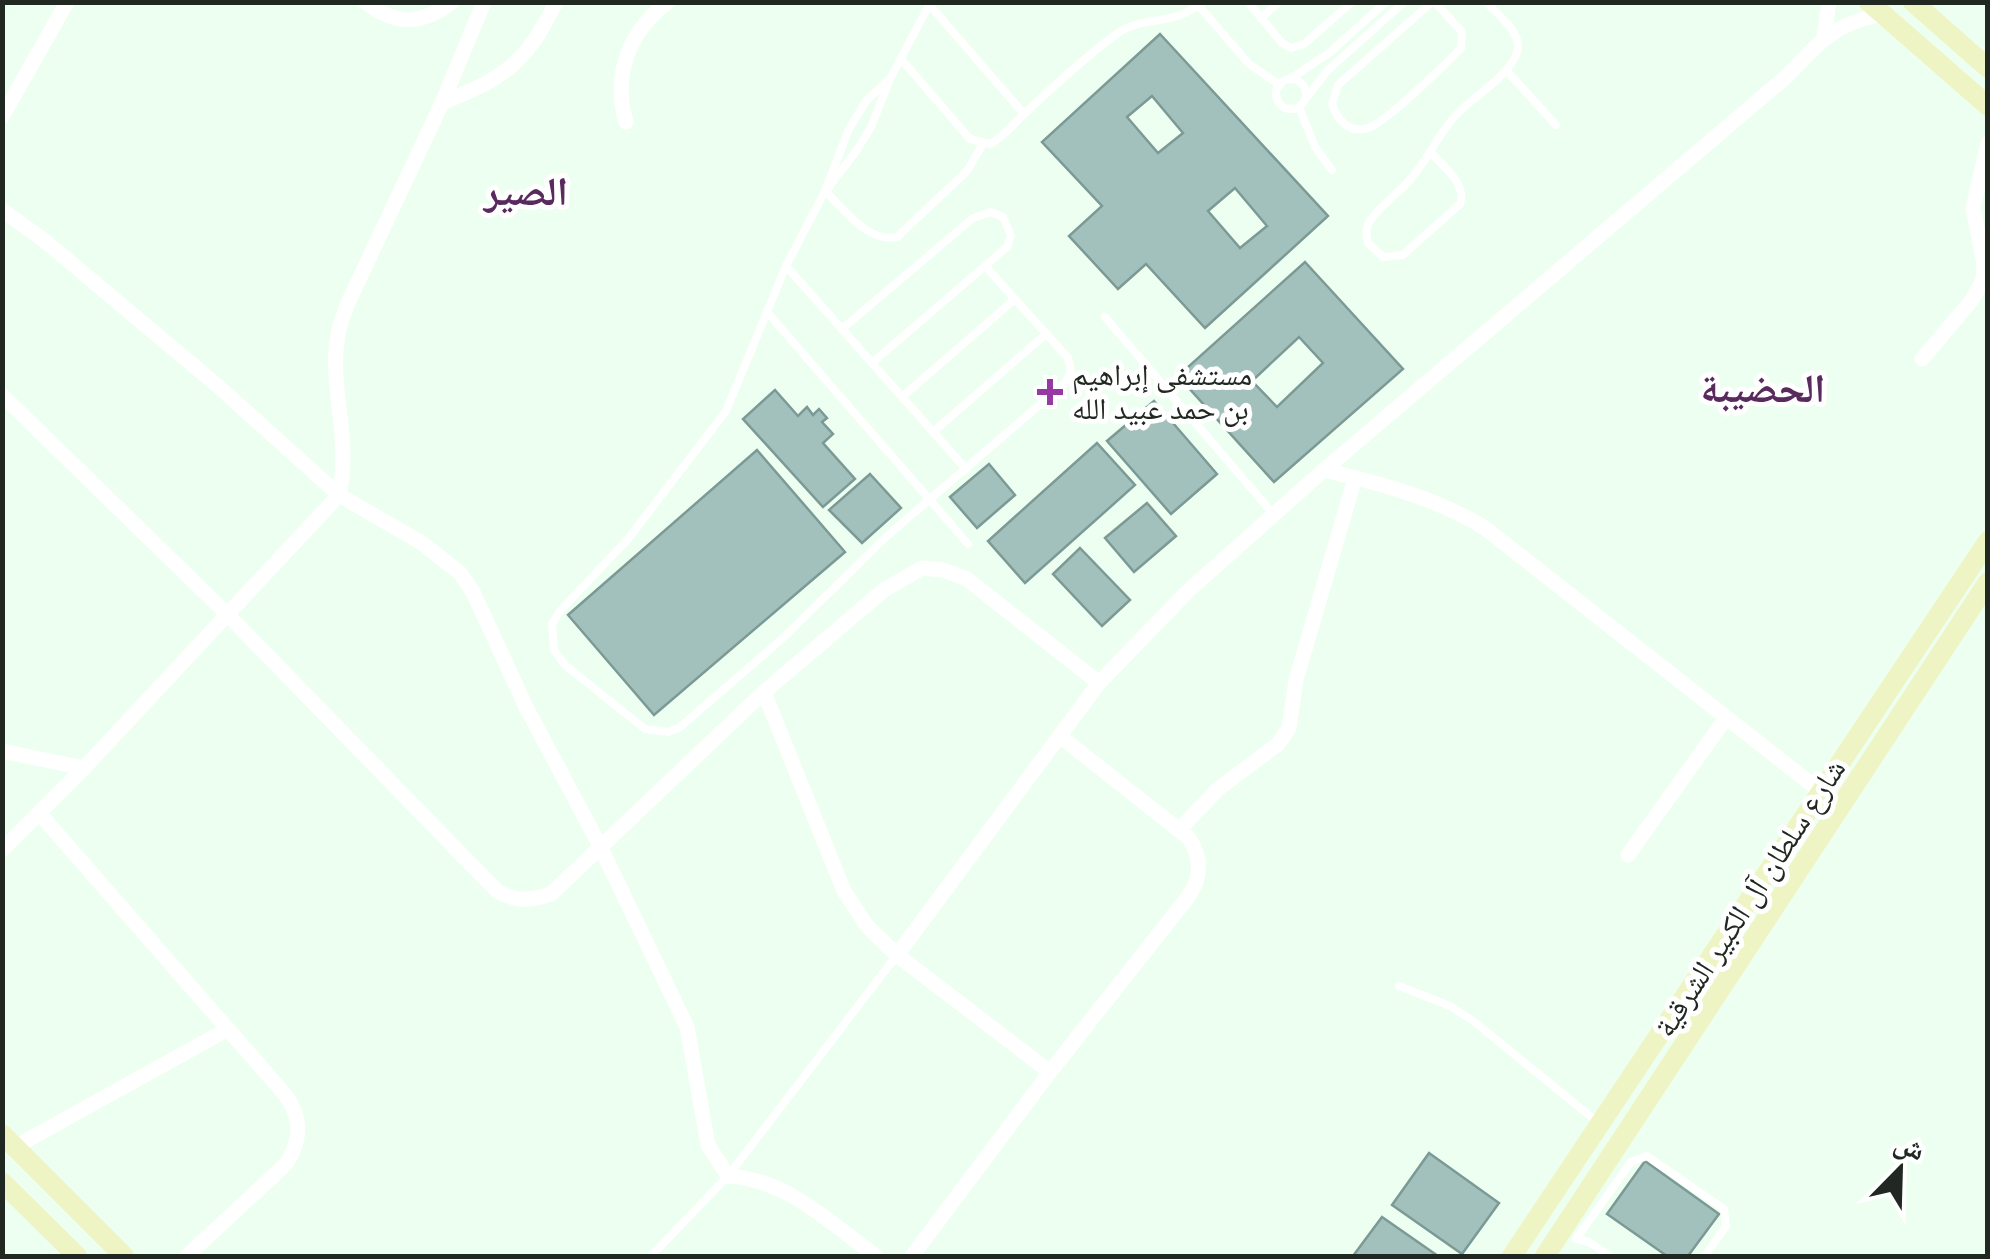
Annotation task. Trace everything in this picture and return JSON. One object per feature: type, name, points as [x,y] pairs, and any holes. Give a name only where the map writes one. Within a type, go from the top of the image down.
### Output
[{"type":"main road","points":[[1913,2],[1988,68]]},
{"type":"main road","points":[[1876,8],[1988,106]]},
{"type":"main road","name":"شارع سلطان آل الكبير الشرقية","points":[[1512,1256],[1988,541]]},
{"type":"main road","name":"شارع سلطان آل الكبير الشرقية","points":[[1548,1253],[1988,582]]},
{"type":"main road","points":[[9,1140],[124,1256]]},
{"type":"main road","points":[[2,1182],[78,1256]]},
{"type":"street","points":[[2,116],[67,2]]},
{"type":"street","points":[[365,2],[380,14],[412,22],[429,18],[452,2]]},
{"type":"street","points":[[2,850],[84,768],[339,495],[345,448],[337,337],[347,304],[442,103],[484,2]]},
{"type":"street","points":[[442,103],[494,80],[522,60],[556,2]]},
{"type":"street","points":[[626,122],[620,82],[626,56],[639,31],[668,2]]},
{"type":"street","points":[[1824,36],[1829,2]]},
{"type":"street","points":[[896,955],[1099,683],[1188,592],[1324,470],[1787,76],[1824,36],[1876,8]]},
{"type":"street","points":[[1922,359],[1980,287],[1984,264],[1973,208],[1988,143]]},
{"type":"street","points":[[2,210],[46,241],[219,387],[339,495],[422,543],[460,573],[600,846],[687,1027],[708,1145],[728,1176],[763,1180],[781,1188],[876,1256]]},
{"type":"street","points":[[2,395],[227,614],[497,890],[515,900],[551,894],[764,692],[884,590],[922,568],[943,570],[967,579],[1099,683]]},
{"type":"street","points":[[1324,470],[1436,501],[1485,528],[1820,792]]},
{"type":"street","points":[[1180,829],[1218,789],[1278,744],[1289,728],[1296,680],[1356,478]]},
{"type":"street","points":[[764,692],[844,890],[867,926],[896,955],[1050,1072]]},
{"type":"street","points":[[1628,855],[1726,718]]},
{"type":"street","points":[[912,1256],[1195,886],[1199,874],[1196,848],[1180,829],[1061,737]]},
{"type":"street","points":[[2,751],[84,768]]},
{"type":"street","points":[[39,813],[292,1104],[299,1135],[286,1164],[187,1256]]},
{"type":"street","points":[[9,1140],[228,1029]]},
{"type":"lane","points":[[1248,2],[1282,44],[1296,48],[1352,2]]},
{"type":"lane","points":[[1261,18],[1279,2]]},
{"type":"lane","points":[[1386,2],[1329,54],[1280,85],[1276,96],[1282,106],[1299,107],[1328,70],[1404,2]]},
{"type":"lane","points":[[1434,2],[1462,32],[1461,48],[1374,126],[1354,129],[1342,122],[1332,104],[1338,85],[1434,2]]},
{"type":"lane","points":[[1430,152],[1460,186],[1460,204],[1403,255],[1383,257],[1368,244],[1368,224],[1403,189],[1458,113],[1517,56],[1516,38],[1486,2]]},
{"type":"lane","points":[[825,192],[864,139],[928,4],[1024,114]]},
{"type":"lane","points":[[900,59],[966,134],[983,144],[996,141],[1121,30],[1178,18],[1200,4],[1249,64],[1280,85]]},
{"type":"lane","points":[[1506,70],[1556,125]]},
{"type":"lane","points":[[890,79],[857,115],[825,192],[786,266],[735,394],[717,425],[628,540],[556,617],[551,641],[559,658],[645,729],[668,732],[679,728],[783,638],[866,554],[1069,378],[1068,358],[986,266]]},
{"type":"lane","points":[[1290,79],[1301,82],[1306,98]]},
{"type":"lane","points":[[1299,107],[1308,134],[1332,170]]},
{"type":"lane","points":[[825,192],[870,234],[883,239],[897,238],[967,170],[983,144]]},
{"type":"lane","points":[[842,329],[973,218],[991,212],[1003,218],[1011,235],[1007,247],[872,363]]},
{"type":"lane","points":[[786,266],[966,469]]},
{"type":"lane","points":[[902,396],[1015,299]]},
{"type":"lane","points":[[767,312],[968,544]]},
{"type":"lane","points":[[1106,318],[1274,515]]},
{"type":"lane","points":[[933,432],[1046,334]]},
{"type":"lane","points":[[652,1256],[728,1176],[896,955]]},
{"type":"lane","points":[[1399,986],[1450,1006],[1472,1020],[1600,1124]]},
{"type":"lane","points":[[1548,1253],[1576,1238],[1631,1162],[1647,1156],[1724,1209],[1726,1226],[1704,1256]]},
{"type":"lane","points":[[1576,1238],[1610,1256]]},
{"type":"building","points":[[1160,34],[1328,216],[1205,328],[1146,264],[1118,289],[1069,236],[1102,206],[1042,142]],"holes":[[[1152,96],[1183,133],[1158,153],[1127,117]],[[1235,188],[1267,226],[1240,248],[1208,211]]]},
{"type":"building","points":[[1305,262],[1403,369],[1274,482],[1178,376]],"holes":[[[1299,337],[1323,363],[1277,407],[1252,381]]]},
{"type":"building","points":[[775,390],[798,416],[807,407],[813,415],[819,409],[827,418],[822,422],[833,434],[823,443],[855,479],[823,507],[743,419]]},
{"type":"building","points":[[1154,401],[1217,474],[1171,514],[1107,441]]},
{"type":"building","points":[[1097,443],[1135,485],[1025,583],[988,541]]},
{"type":"building","points":[[757,450],[845,552],[654,715],[568,615]]},
{"type":"building","points":[[989,464],[1015,495],[977,528],[950,497]]},
{"type":"building","points":[[870,474],[901,508],[862,543],[829,510]]},
{"type":"building","points":[[1147,503],[1176,536],[1134,572],[1105,538]]},
{"type":"building","points":[[1080,548],[1130,600],[1102,626],[1053,574]]},
{"type":"building","points":[[1429,1153],[1499,1203],[1462,1254],[1392,1205]]},
{"type":"building","points":[[1645,1161],[1719,1214],[1688,1256],[1667,1256],[1607,1214]]},
{"type":"building","points":[[1382,1217],[1438,1256],[1353,1256]]},
{"type":"place","name":"مستشفى إبراهيم بن حمد عبيد الله","points":[[1050,392]]},
{"type":"district","name":"الصير","points":[[526,191]]},
{"type":"district","name":"الحضيبة","points":[[1763,388]]}]
